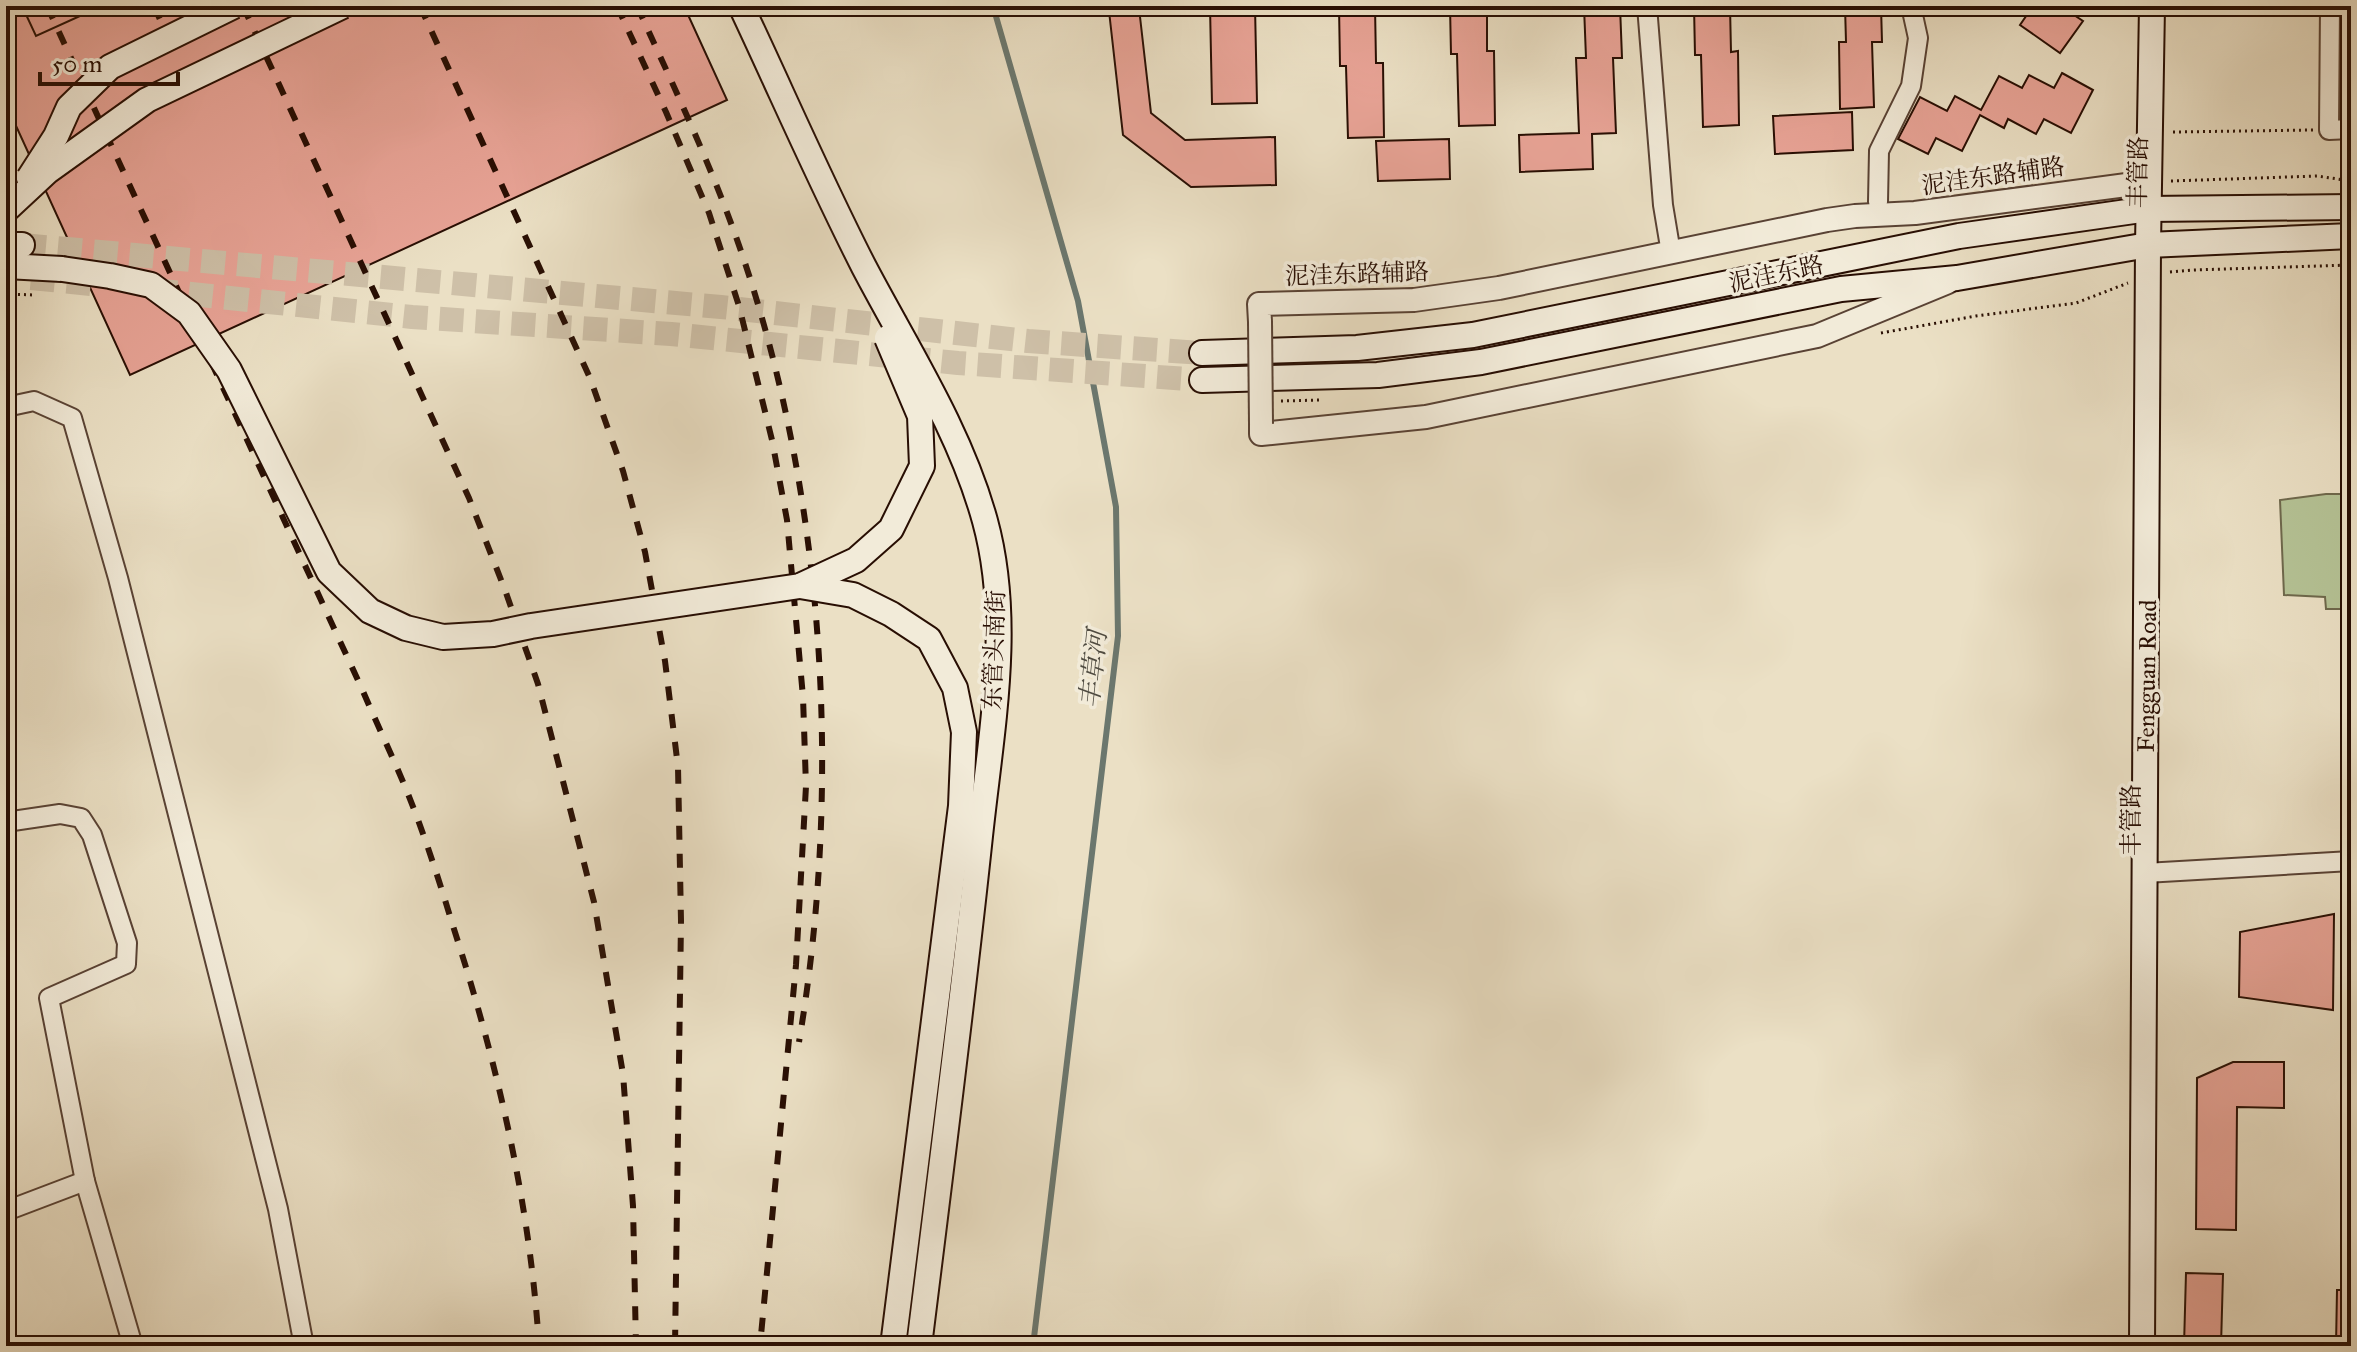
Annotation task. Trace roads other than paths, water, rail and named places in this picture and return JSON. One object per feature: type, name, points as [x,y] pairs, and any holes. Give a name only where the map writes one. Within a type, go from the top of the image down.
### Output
[{"type":"main road","points":[[6,209],[56,136],[69,107],[110,67],[234,6]]},
{"type":"main road","points":[[6,209],[48,171],[147,100],[343,6]]},
{"type":"main road","name":"东管头南街","points":[[741,6],[863,265],[968,469],[994,564],[998,660],[971,923],[919,1346]]},
{"type":"main road","name":"丰管路","points":[[2127,1346],[2144,182],[2140,6]]},
{"type":"main road","points":[[2144,182],[2150,132],[2152,6]]},
{"type":"main road","name":"泥洼东路","points":[[1202,353],[1357,348],[1473,335],[1959,236],[2143,210],[2351,207]]},
{"type":"main road","name":"泥洼东路","points":[[1202,380],[1378,375],[1466,364],[1841,289],[1957,278],[2143,246],[2351,236]]},
{"type":"main road","name":"Fengguan Road","points":[[2142,1346],[2145,873],[2143,246]]},
{"type":"main road","points":[[6,266],[62,269],[151,285],[189,313],[229,370],[329,572],[370,611],[406,628],[443,637],[493,634],[546,623],[800,586],[856,560],[891,529],[922,466],[920,416],[891,349],[863,265]]},
{"type":"main road","points":[[6,277],[33,287]]},
{"type":"main road","name":"东管头南街","points":[[800,586],[853,595],[891,614],[929,639],[955,688],[964,732],[961,806],[893,1346]]},
{"type":"street","points":[[1647,6],[1663,205],[1671,253]]},
{"type":"street","points":[[1878,202],[1879,151],[1911,86],[1918,38],[1911,6]]},
{"type":"street","points":[[2330,6],[2329,130],[2351,129]]},
{"type":"street","name":"泥洼东路辅路","points":[[1957,278],[1817,336],[1426,417],[1261,434],[1259,304],[1414,300],[1499,288],[1841,218],[1915,213],[2144,182]]},
{"type":"street","points":[[6,407],[34,401],[72,418],[118,578],[278,1209],[304,1346]]},
{"type":"street","points":[[6,822],[60,814],[81,818],[92,835],[127,943],[126,964],[49,998],[85,1181],[133,1346]]},
{"type":"street","points":[[2145,873],[2351,861]]},
{"type":"street","points":[[6,1211],[85,1181]]},
{"type":"waterway","name":"丰草河","points":[[993,6],[1078,301],[1116,507],[1118,636],[1033,1346]]},
{"type":"tunnel","points":[[22,245],[721,307],[1028,341],[1202,353]]},
{"type":"tunnel","points":[[31,278],[100,285]]},
{"type":"tunnel","points":[[153,290],[412,317],[671,334],[958,363],[1202,380]]},
{"type":"railway","points":[[47,6],[362,689],[419,822],[469,977],[509,1133],[528,1239],[539,1346]]},
{"type":"railway","points":[[154,6],[162,24]]},
{"type":"railway","points":[[243,6],[469,498],[538,684],[594,902],[623,1074],[633,1206],[636,1346]]},
{"type":"railway","points":[[420,6],[590,378],[623,471],[645,552],[665,661],[678,767],[681,921],[675,1346]]},
{"type":"railway","points":[[617,6],[709,213],[739,306],[772,440],[787,520],[803,697],[806,786],[796,965],[760,1346]]},
{"type":"railway","points":[[637,6],[707,162],[743,257],[771,351],[793,448],[809,546],[818,646],[822,746],[820,846],[812,945],[799,1042]]}]
